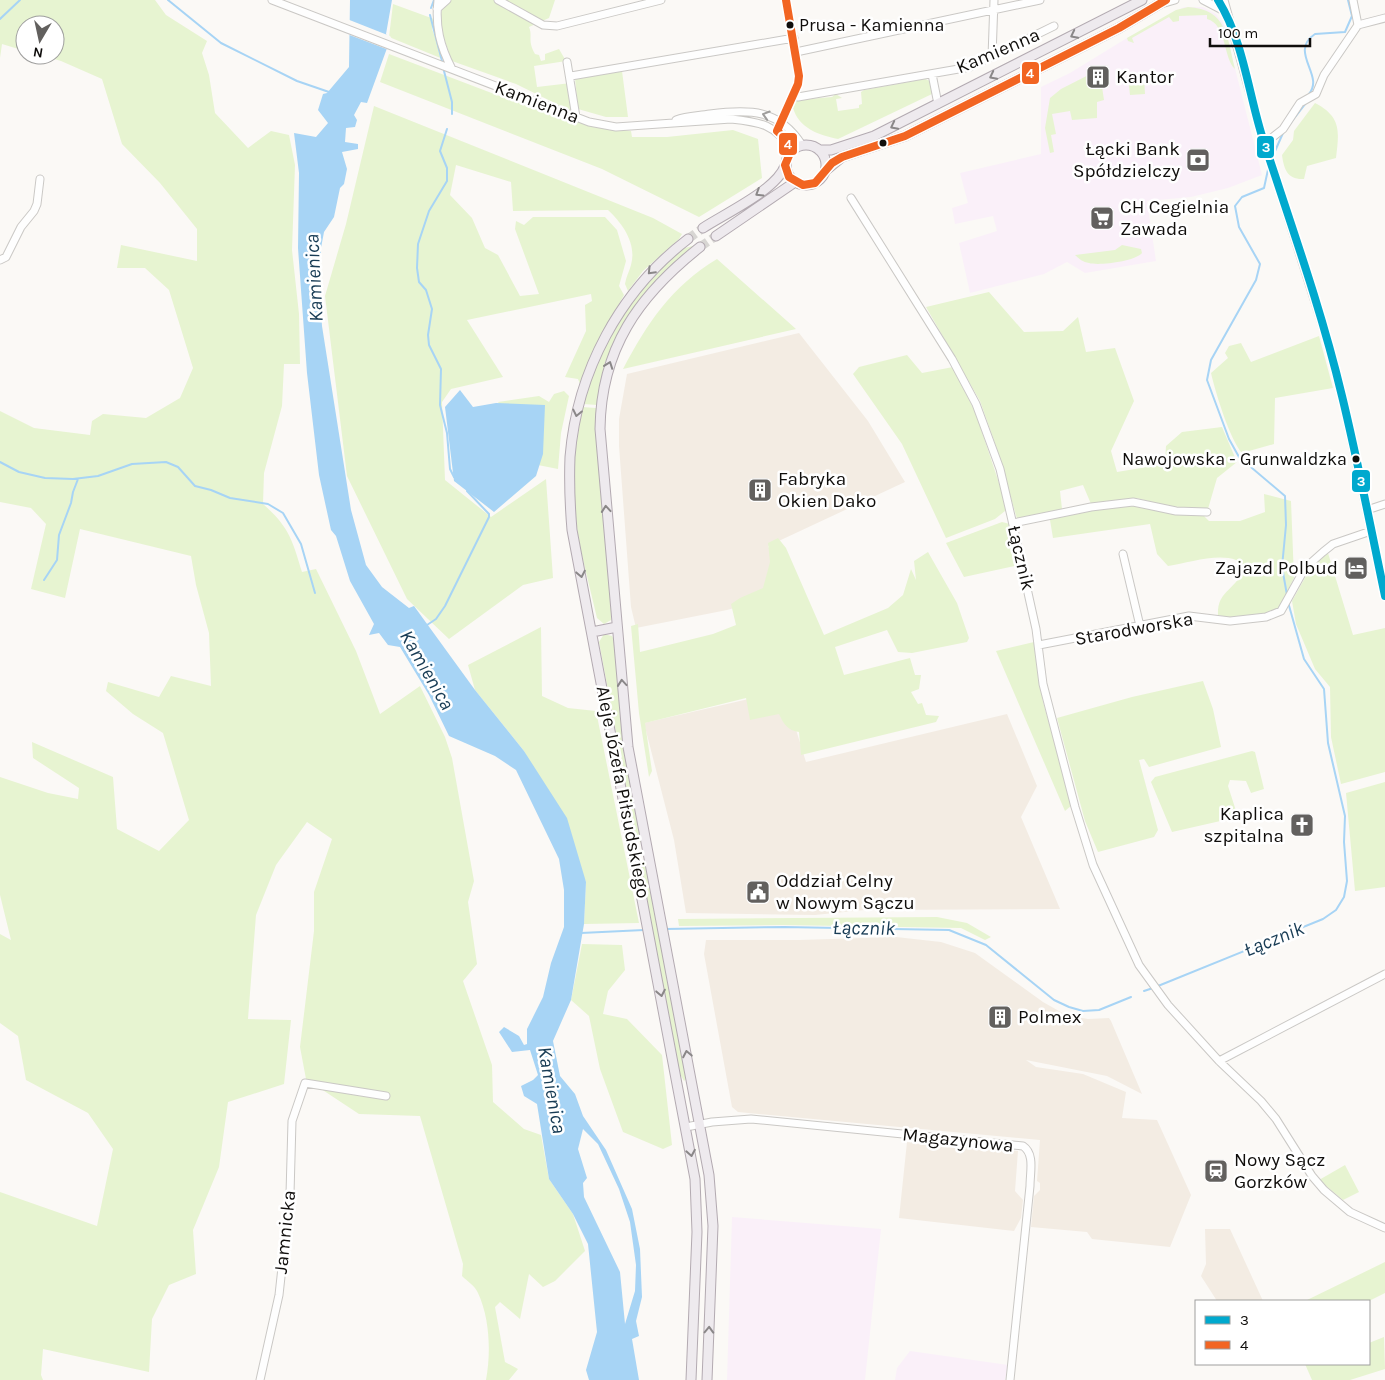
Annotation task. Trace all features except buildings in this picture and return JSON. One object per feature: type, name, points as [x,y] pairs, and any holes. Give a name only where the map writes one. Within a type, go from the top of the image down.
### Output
[{"type":"main road","points":[[819,150],[831,150],[874,136],[1142,0]]},
{"type":"main road","points":[[785,165],[787,173],[795,182],[811,184],[821,178],[825,171],[842,157],[905,136],[1119,28],[1163,2]]},
{"type":"main road","points":[[703,228],[771,185],[782,174],[791,150],[802,145],[810,145],[819,150],[825,158],[825,171]]},
{"type":"main road","points":[[716,236],[795,182]]},
{"type":"main road","name":"Aleje Józefa Piłsudskiego","points":[[688,239],[655,266],[630,297],[603,341],[591,367],[579,406],[570,458],[572,530],[695,1179],[697,1232],[691,1379]]},
{"type":"main road","name":"Aleje Józefa Piłsudskiego","points":[[700,247],[658,285],[632,320],[612,356],[603,386],[600,429],[628,747],[709,1175],[713,1226],[707,1380]]},
{"type":"main road","points":[[592,632],[617,627]]},
{"type":"main road","points":[[679,1088],[693,1086]]},
{"type":"main road","points":[[694,1301],[710,1303]]},
{"type":"street","name":"Kamienna","points":[[272,0],[576,117],[616,127],[731,119],[764,124],[777,131]]},
{"type":"street","points":[[438,0],[436,27],[444,54],[452,69]]},
{"type":"street","points":[[437,10],[447,0]]},
{"type":"street","points":[[498,0],[543,25],[557,26],[661,0]]},
{"type":"street","points":[[786,0],[799,76],[777,131],[785,138],[791,150]]},
{"type":"street","points":[[992,57],[994,0]]},
{"type":"street","points":[[796,52],[1040,0]]},
{"type":"street","points":[[1163,2],[1175,0]]},
{"type":"street","points":[[1202,0],[1226,14]]},
{"type":"street","points":[[1218,0],[1226,14]]},
{"type":"street","points":[[1224,0],[1226,14],[1264,144],[1327,340],[1342,396],[1385,596]]},
{"type":"street","points":[[1353,0],[1358,25]]},
{"type":"street","points":[[1264,144],[1283,129],[1303,102],[1316,94],[1324,75],[1358,25],[1385,18]]},
{"type":"street","name":"Kamienna","points":[[793,95],[798,97],[970,67],[1054,26]]},
{"type":"street","points":[[571,76],[794,38]]},
{"type":"street","points":[[567,62],[571,76],[576,117]]},
{"type":"street","points":[[932,74],[938,104]]},
{"type":"street","name":"Kamienna","points":[[671,123],[686,118],[738,111],[766,114],[793,130],[802,145]]},
{"type":"street","points":[[0,260],[6,257],[21,227],[34,211],[40,179]]},
{"type":"street","name":"Łącznik","points":[[852,198],[952,360],[976,404],[1000,469],[1039,645],[1044,684],[1075,808],[1093,865],[1139,965],[1158,991],[1219,1061],[1261,1101],[1276,1119],[1312,1176],[1336,1202],[1368,1222],[1385,1228]]},
{"type":"street","points":[[1013,523],[1091,507],[1132,502],[1176,511],[1207,512]]},
{"type":"street","points":[[1367,510],[1385,504]]},
{"type":"street","name":"Starodworska","points":[[1039,645],[1189,616],[1230,622],[1266,617],[1280,611],[1305,568],[1333,544],[1371,531]]},
{"type":"street","points":[[1123,554],[1140,626]]},
{"type":"street","points":[[1219,1061],[1385,974]]},
{"type":"street","name":"Jamnicka","points":[[260,1380],[279,1294],[290,1194],[292,1121],[304,1083],[386,1096]]},
{"type":"street","name":"Magazynowa","points":[[686,1127],[751,1119],[1022,1146],[1028,1150],[1031,1157],[1030,1186],[1010,1380]]},
{"type":"shaded area","points":[[1184,7],[1203,7],[1216,14],[1224,25],[1262,175],[1228,188],[1191,197],[1147,201],[1156,261],[1085,273],[1067,262],[1044,274],[970,293],[959,243],[997,231],[993,216],[955,224],[952,208],[968,203],[960,173],[1041,154],[1041,87],[1070,73],[1127,38]]},
{"type":"shaded area","points":[[799,333],[868,421],[905,482],[768,546],[789,593],[727,610],[636,628],[631,607],[619,446],[619,419],[627,374]]},
{"type":"shaded area","points":[[784,691],[806,762],[1007,714],[1037,786],[1021,817],[1060,909],[864,910],[815,915],[686,913],[674,840],[644,723]]},
{"type":"shaded area","points":[[896,937],[941,942],[975,953],[1043,1002],[1066,1015],[1088,1019],[1109,1018],[1142,1094],[1107,1076],[1026,1060],[1036,1067],[1083,1074],[1126,1092],[1122,1118],[1157,1120],[1191,1195],[1170,1247],[1092,1239],[1087,1232],[1031,1227],[1034,1196],[1040,1190],[1040,1183],[1037,1181],[1040,1140],[738,1112],[732,1107],[704,954],[706,940]]},
{"type":"shaded area","points":[[907,1142],[1018,1151],[1015,1191],[1023,1200],[1021,1218],[1014,1231],[899,1218]]},
{"type":"shaded area","points":[[732,1217],[881,1229],[865,1380],[727,1380]]},
{"type":"shaded area","points":[[1205,1229],[1230,1229],[1263,1300],[1216,1300],[1201,1276],[1206,1264]]},
{"type":"shaded area","points":[[910,1351],[1008,1365],[1005,1380],[895,1380],[897,1368]]},
{"type":"green space","points":[[0,0],[155,0],[166,15],[207,41],[202,53],[209,75],[215,113],[248,148],[271,131],[289,135],[295,165],[292,250],[299,314],[300,364],[284,364],[282,406],[264,473],[263,504],[284,527],[302,572],[316,569],[356,651],[380,714],[420,686],[445,737],[452,758],[474,881],[468,902],[477,964],[463,981],[492,1065],[493,1102],[524,1129],[541,1135],[549,1179],[573,1214],[585,1251],[555,1281],[543,1287],[529,1274],[520,1319],[500,1302],[495,1307],[505,1362],[518,1369],[509,1380],[486,1380],[489,1347],[485,1314],[477,1290],[462,1276],[463,1264],[420,1116],[359,1114],[306,1079],[300,1047],[314,931],[314,892],[332,839],[307,822],[276,865],[256,915],[248,1019],[291,1020],[284,1084],[228,1102],[219,1167],[193,1230],[196,1274],[169,1285],[152,1319],[149,1372],[43,1349],[41,1375],[43,1380],[0,1380],[0,1192],[97,1226],[113,1149],[88,1113],[26,1080],[18,1036],[0,1023],[0,934],[11,940],[0,895],[0,777],[48,793],[78,799],[79,788],[33,758],[32,742],[113,777],[117,829],[159,851],[189,820],[163,733],[133,714],[106,691],[108,682],[159,697],[171,676],[211,686],[209,633],[196,585],[191,556],[80,529],[65,598],[31,589],[46,524],[31,508],[0,502],[0,411],[34,428],[90,435],[92,421],[103,414],[146,418],[180,398],[193,368],[169,290],[145,268],[117,268],[121,245],[197,261],[197,229],[160,183],[122,144],[102,79],[65,63],[65,15],[15,15],[15,48],[2,44],[0,58]]},
{"type":"green space","points":[[444,0],[555,0],[549,18],[529,27],[531,45],[541,61],[545,60],[545,54],[559,49],[566,61],[534,66],[537,87],[571,83],[573,112],[516,84],[452,61],[439,24]]},
{"type":"green space","points":[[393,4],[434,19],[432,29],[443,59],[389,37]]},
{"type":"green space","points":[[1188,7],[1211,13],[1218,19],[1227,36],[1235,69],[1228,57],[1218,27],[1207,19],[1207,15],[1179,16],[1179,21],[1173,22],[1169,17],[1132,38],[1134,43],[1128,41],[1127,38],[1176,10]]},
{"type":"green space","points":[[389,54],[510,100],[513,97],[593,127],[631,131],[632,137],[667,137],[733,130],[758,139],[762,178],[699,217],[602,169],[380,82]]},
{"type":"green space","points":[[1110,64],[1100,70],[1100,73],[1094,74],[1095,81],[1101,80],[1104,100],[1097,102],[1097,118],[1072,120],[1070,111],[1052,114],[1056,134],[1051,135],[1054,152],[1050,153],[1045,128],[1050,98],[1061,89]]},
{"type":"green space","points":[[622,71],[628,117],[606,117],[578,109],[575,78]]},
{"type":"green space","points":[[1144,76],[1145,94],[1130,95],[1128,77]]},
{"type":"green space","points":[[925,79],[930,81],[932,94],[838,139],[810,130],[800,121],[793,108],[797,100],[832,97],[836,94],[842,98],[836,99],[838,111],[859,108],[859,105],[862,104],[861,92],[864,90]]},
{"type":"green space","points":[[1315,103],[1330,114],[1337,126],[1336,158],[1307,166],[1304,179],[1294,178],[1288,173],[1282,155],[1293,140],[1294,131]]},
{"type":"green space","points":[[374,106],[653,218],[682,234],[679,239],[643,271],[628,291],[625,284],[631,265],[632,250],[623,228],[608,210],[513,211],[511,182],[456,165],[450,195],[472,218],[485,248],[498,255],[520,296],[539,294],[515,229],[516,221],[524,225],[533,217],[605,217],[617,230],[626,261],[619,286],[624,295],[604,331],[580,384],[578,379],[565,377],[586,331],[585,305],[592,301],[591,294],[467,320],[503,377],[451,389],[442,402],[445,480],[491,517],[546,479],[553,578],[523,585],[449,639],[407,599],[347,476],[325,296],[346,224]]},
{"type":"green space","points":[[687,245],[685,248],[696,245],[617,337],[604,365],[597,405],[583,404],[601,355],[626,309],[651,276]]},
{"type":"green space","points":[[1122,245],[1141,249],[1142,253],[1133,258],[1101,264],[1085,262],[1075,255],[1115,250]]},
{"type":"green space","points":[[717,259],[796,329],[623,369],[662,307],[686,281]]},
{"type":"green space","points":[[989,292],[1024,332],[1063,331],[1078,317],[1086,352],[1115,348],[1134,401],[1111,451],[1117,472],[1165,464],[1166,446],[1182,432],[1222,427],[1237,462],[1217,478],[1208,509],[1166,506],[1137,498],[1091,504],[1083,485],[1060,491],[1062,509],[1017,519],[997,449],[980,401],[926,307]]},
{"type":"green space","points":[[1319,336],[1333,388],[1275,398],[1274,444],[1242,453],[1237,447],[1228,427],[1211,373],[1228,358],[1225,353],[1229,346],[1241,343],[1251,362]]},
{"type":"green space","points":[[907,355],[922,373],[953,367],[976,414],[1005,501],[1005,511],[995,519],[946,538],[902,444],[853,374],[859,367]]},
{"type":"green space","points":[[564,391],[569,396],[561,433],[558,469],[533,464],[521,434],[498,402],[539,396],[549,402],[554,394]]},
{"type":"green space","points":[[582,407],[596,408],[597,449],[612,613],[611,620],[604,624],[597,618],[579,543],[574,502],[574,461]]},
{"type":"green space","points":[[1264,494],[1291,501],[1294,578],[1278,610],[1265,615],[1236,619],[1218,615],[1218,607],[1223,596],[1241,574],[1236,560],[1211,558],[1168,566],[1157,554],[1150,524],[1053,538],[1050,520],[1081,511],[1135,504],[1169,513],[1204,516],[1209,521],[1240,521],[1265,512]]},
{"type":"green space","points":[[1002,522],[1010,524],[1019,565],[964,577],[946,543]]},
{"type":"green space","points":[[778,538],[786,548],[824,635],[888,608],[903,595],[911,569],[916,580],[914,561],[928,552],[957,603],[969,638],[967,642],[912,653],[898,652],[887,630],[835,647],[844,675],[910,658],[915,675],[921,675],[919,689],[911,692],[918,704],[922,703],[926,715],[939,716],[936,722],[801,755],[799,732],[786,726],[779,714],[750,720],[746,698],[645,723],[652,771],[649,777],[639,713],[631,626],[638,624],[640,652],[713,634],[736,625],[731,604],[763,588],[770,562],[768,543]]},
{"type":"green space","points":[[1328,553],[1353,635],[1385,628],[1385,772],[1341,784],[1331,737],[1330,687],[1315,669],[1296,624],[1292,601],[1310,569]]},
{"type":"green space","points":[[541,627],[542,696],[568,708],[596,711],[639,923],[584,924],[586,882],[524,751],[475,690],[468,665]]},
{"type":"green space","points":[[604,634],[612,636],[614,640],[643,844],[636,839],[599,642]]},
{"type":"green space","points":[[1034,642],[1043,702],[1072,805],[1065,811],[996,651]]},
{"type":"green space","points":[[1203,681],[1213,709],[1221,747],[1149,767],[1144,759],[1139,760],[1158,830],[1154,837],[1098,852],[1085,821],[1057,718],[1132,697]]},
{"type":"green space","points":[[1252,751],[1255,752],[1264,789],[1251,793],[1246,781],[1230,780],[1228,786],[1238,817],[1172,832],[1151,782],[1155,777]]},
{"type":"green space","points":[[1385,782],[1385,887],[1355,891],[1346,793]]},
{"type":"green space","points":[[645,860],[687,1078],[684,1081],[680,1074],[641,869]]},
{"type":"green space","points":[[937,917],[967,923],[991,937],[985,940],[961,928],[782,925],[679,926],[678,919]]},
{"type":"green space","points":[[582,944],[622,945],[625,970],[608,991],[603,1014],[627,1019],[662,1055],[672,1145],[663,1149],[623,1132],[600,1069],[589,1016],[571,1000]]},
{"type":"green space","points":[[1345,1165],[1359,1192],[1343,1200],[1319,1180]]},
{"type":"green space","points":[[1385,1262],[1385,1293],[1370,1300],[1307,1300]]},
{"type":"green space","points":[[1384,1337],[1385,1369],[1350,1380],[1312,1380],[1305,1365],[1370,1365],[1370,1343]]},
{"type":"water","name":"Kamienica","points":[[350,0],[392,0],[386,34],[390,40],[367,103],[361,102],[354,115],[357,120],[355,127],[346,128],[345,142],[358,144],[358,149],[342,152],[347,169],[344,184],[340,188],[334,217],[324,232],[321,248],[320,296],[322,326],[351,510],[366,565],[382,587],[409,608],[414,606],[475,690],[524,751],[567,818],[586,882],[584,924],[571,1000],[553,1041],[560,1076],[575,1094],[583,1116],[606,1150],[632,1209],[640,1249],[642,1297],[636,1321],[639,1336],[632,1339],[639,1380],[589,1380],[586,1370],[597,1332],[588,1244],[573,1214],[549,1179],[537,1104],[524,1096],[521,1086],[538,1075],[530,1050],[512,1052],[499,1032],[504,1027],[519,1036],[524,1045],[527,1044],[527,1029],[543,997],[551,963],[564,927],[564,890],[559,859],[516,770],[495,756],[449,736],[429,695],[400,647],[388,645],[379,633],[369,635],[374,624],[350,581],[336,536],[331,530],[319,475],[307,373],[298,248],[299,173],[294,133],[316,137],[328,123],[318,110],[323,94],[327,93],[349,67]],"holes":[[[583,1129],[598,1144],[619,1189],[630,1222],[636,1265],[635,1291],[625,1324],[620,1272],[584,1197],[583,1183],[587,1178],[578,1149]]]},
{"type":"water","points":[[460,390],[473,407],[496,403],[545,405],[543,454],[536,476],[494,512],[454,481],[445,407]]},
{"type":"pier","points":[[347,19],[390,36],[393,40],[389,50],[347,34]]},
{"type":"waterway","points":[[0,19],[20,0]]},
{"type":"waterway","points":[[168,0],[221,43],[297,81],[329,92]]},
{"type":"waterway","points":[[431,8],[434,0]]},
{"type":"waterway","points":[[1309,94],[1313,87],[1313,79],[1305,56],[1305,48],[1308,41],[1315,34],[1345,32],[1352,16],[1348,0]]},
{"type":"waterway","points":[[430,15],[442,61]]},
{"type":"waterway","points":[[444,71],[452,102],[452,114]]},
{"type":"waterway","points":[[1289,125],[1306,103]]},
{"type":"waterway","points":[[447,129],[440,151],[447,168],[447,181],[429,211],[418,244],[417,268],[419,282],[426,290],[432,309],[428,335],[429,345],[441,369],[440,405],[447,433],[450,469],[454,477]]},
{"type":"waterway","points":[[1272,158],[1283,133]]},
{"type":"waterway","points":[[1269,165],[1264,188],[1242,197],[1235,206],[1239,227],[1260,264],[1256,280],[1211,360],[1207,380],[1229,439],[1239,457],[1285,496],[1286,525],[1282,567],[1287,595]]},
{"type":"waterway","points":[[0,462],[19,472],[45,478],[73,479],[98,476],[132,464],[166,462],[178,467],[195,486],[230,498],[268,504],[283,513],[301,544],[315,593]]},
{"type":"waterway","points":[[44,580],[57,560],[59,535],[78,479]]},
{"type":"waterway","points":[[427,625],[436,619],[445,606],[489,517],[489,514],[467,491]]},
{"type":"waterway","name":"Łącznik","points":[[1158,986],[1323,919],[1336,910],[1344,897],[1347,881],[1344,842],[1345,816],[1328,743],[1324,689],[1304,659],[1288,602]]},
{"type":"waterway","name":"Łącznik","points":[[666,929],[784,927],[949,930],[986,945],[1054,1000],[1069,1007],[1083,1011],[1099,1010],[1131,997]]},
{"type":"waterway","name":"Łącznik","points":[[581,933],[644,930]]},
{"type":"waterway","name":"Łącznik","points":[[1144,991],[1153,988]]},
{"type":"tunnel","points":[[688,239],[703,228]]},
{"type":"tunnel","points":[[700,247],[716,236]]},
{"type":"transit line","name":"4","points":[[786,0],[799,76],[798,84],[777,131],[785,138],[791,151],[785,165],[789,177],[803,185],[815,183],[832,163],[842,157],[905,136],[1119,28],[1166,0]]},
{"type":"transit line","name":"3","points":[[1218,0],[1239,49],[1262,136],[1325,330],[1348,421],[1385,596]]},
{"type":"place","name":"Prusa - Kamienna","points":[[790,25]]},
{"type":"place","name":"Kantor","points":[[1098,77]]},
{"type":"place","name":"Łącki Bank Spółdzielczy","points":[[1198,160]]},
{"type":"place","name":"CH Cegielnia Zawada","points":[[1102,218]]},
{"type":"place","name":"Nawojowska - Grunwaldzka","points":[[1356,459]]},
{"type":"place","name":"Fabryka Okien Dako","points":[[760,490]]},
{"type":"place","name":"Zajazd Polbud","points":[[1356,568]]},
{"type":"place","name":"Kaplica szpitalna","points":[[1302,825]]},
{"type":"place","name":"Oddział Celny w Nowym Sączu","points":[[758,892]]},
{"type":"place","name":"Polmex","points":[[1000,1017]]},
{"type":"place","name":"Nowy Sącz Gorzków","points":[[1216,1171]]}]
